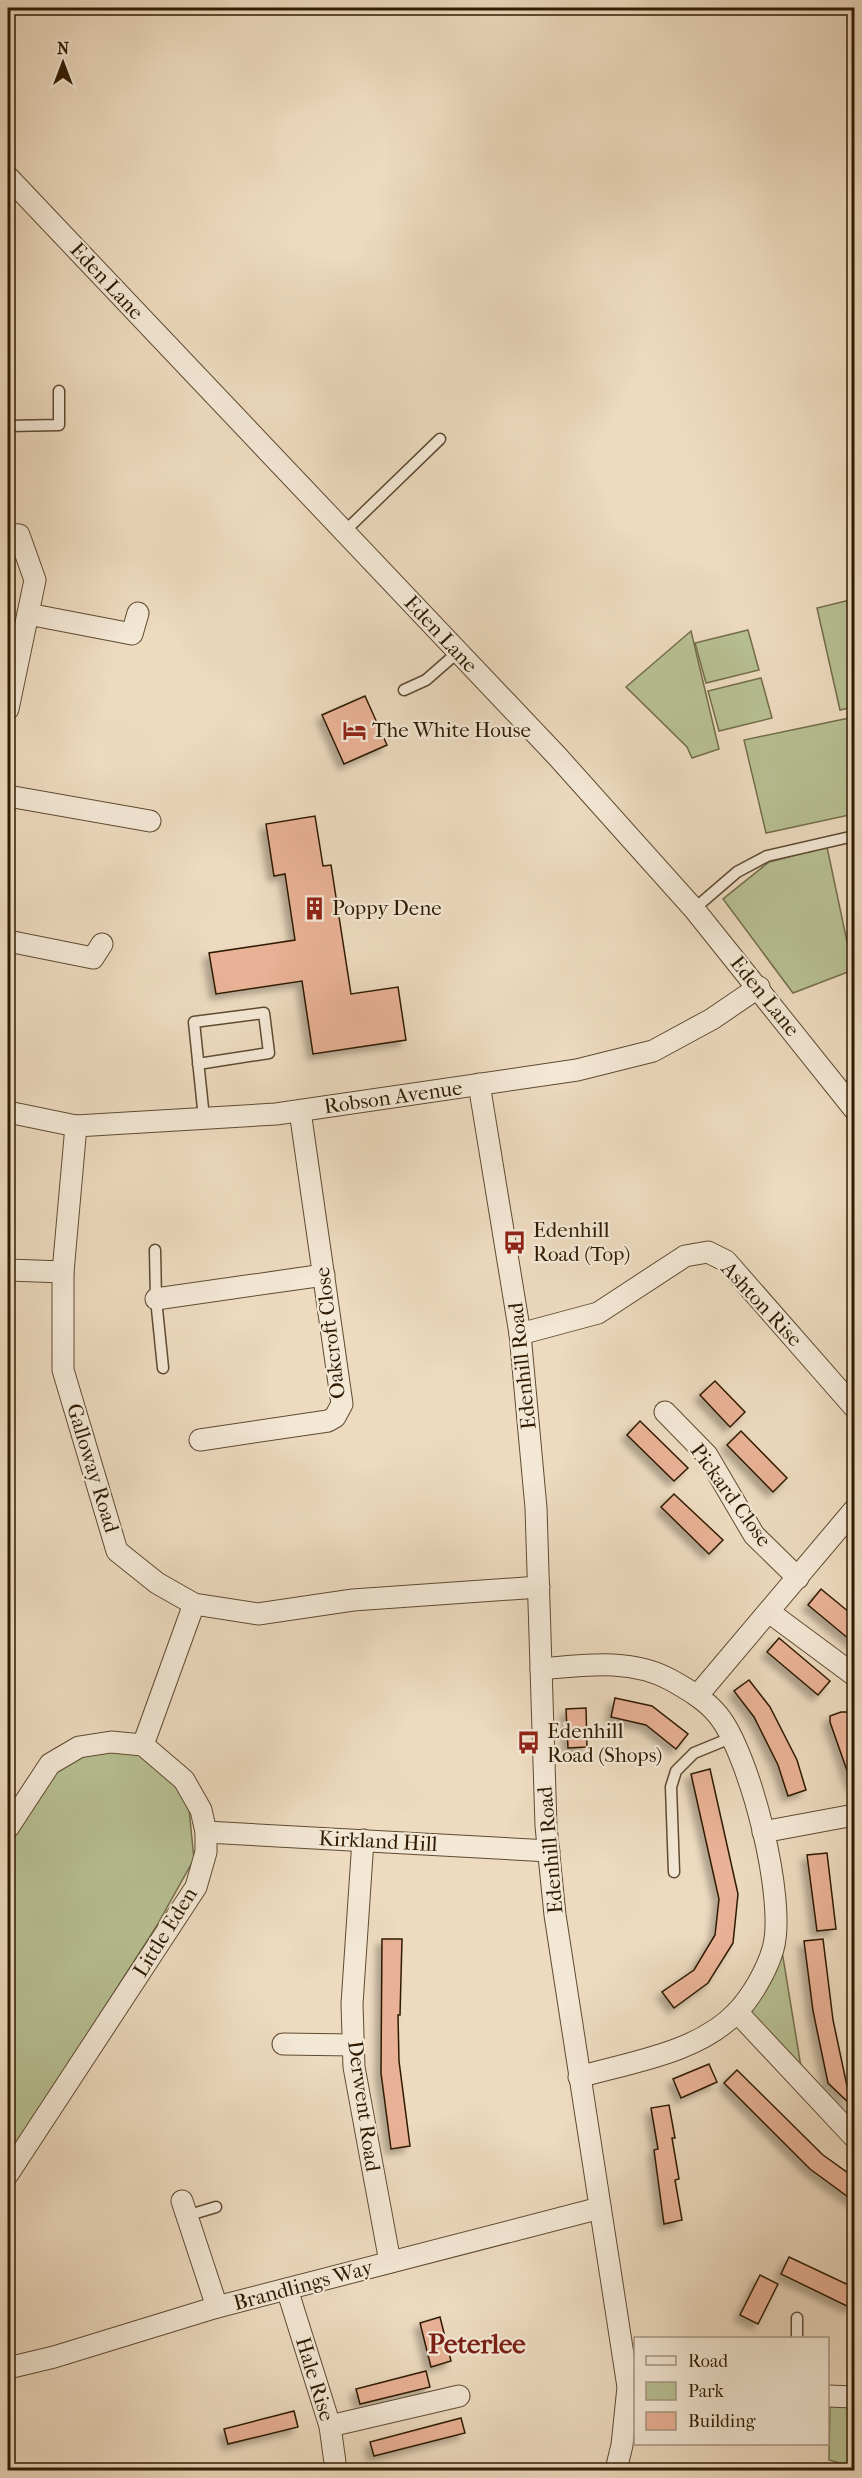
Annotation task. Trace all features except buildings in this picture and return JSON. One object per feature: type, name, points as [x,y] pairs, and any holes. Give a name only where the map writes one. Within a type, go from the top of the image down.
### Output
[{"type":"street","name":"Eden Lane","points":[[8,177],[557,756],[694,909],[855,1109]]},
{"type":"street","points":[[8,534],[19,535],[35,580],[8,709]]},
{"type":"street","points":[[28,614],[132,634],[138,613]]},
{"type":"street","points":[[8,796],[150,821]]},
{"type":"street","points":[[8,941],[93,958],[102,944]]},
{"type":"street","name":"Robson Avenue","points":[[8,1112],[76,1126],[276,1114],[577,1070],[653,1051],[712,1019],[759,987]]},
{"type":"street","name":"Edenhill Road","points":[[479,1084],[520,1334],[536,1508],[546,1826],[555,1915],[600,2208],[632,2388],[616,2470]]},
{"type":"street","name":"Oakcroft Close","points":[[200,1440],[328,1421],[335,1418],[342,1404],[300,1111]]},
{"type":"street","name":"Galloway Road","points":[[76,1126],[63,1272],[63,1370],[117,1551],[157,1583],[194,1604],[258,1614],[353,1600],[539,1587]]},
{"type":"street","name":"Ashton Rise","points":[[520,1334],[598,1313],[685,1256],[708,1252],[726,1261],[855,1407]]},
{"type":"street","points":[[8,1270],[63,1272]]},
{"type":"street","points":[[156,1299],[324,1275]]},
{"type":"street","name":"Pickard Close","points":[[665,1412],[707,1455],[754,1535],[798,1578]]},
{"type":"street","points":[[697,1696],[855,1510]]},
{"type":"street","points":[[8,1828],[50,1764],[79,1747],[111,1742],[143,1745],[194,1604]]},
{"type":"street","points":[[770,1612],[855,1675]]},
{"type":"street","points":[[541,1669],[602,1664],[642,1668],[669,1679],[697,1696],[717,1713],[734,1737],[750,1778],[777,1906],[773,1949],[758,1981],[737,2012],[716,2030],[693,2042],[664,2053],[579,2077]]},
{"type":"street","name":"Little Eden","points":[[8,2174],[196,1887],[206,1852],[206,1832],[201,1810],[184,1780],[143,1745]]},
{"type":"street","points":[[763,1832],[855,1815]]},
{"type":"street","name":"Kirkland Hill","points":[[206,1832],[549,1851]]},
{"type":"street","name":"Derwent Road","points":[[363,1840],[352,2004],[354,2067],[390,2262]]},
{"type":"street","points":[[737,2012],[855,2137]]},
{"type":"street","points":[[283,2044],[354,2045]]},
{"type":"street","points":[[184,2208],[217,2307]]},
{"type":"street","name":"Brandlings Way","points":[[8,2368],[54,2357],[217,2307],[600,2208]]},
{"type":"street","name":"Hale Rise","points":[[287,2289],[330,2426],[336,2470]]},
{"type":"street","points":[[330,2426],[459,2396]]},
{"type":"street","points":[[829,2396],[855,2397]]},
{"type":"lane","points":[[8,426],[59,425],[59,392]]},
{"type":"lane","points":[[344,532],[440,439]]},
{"type":"lane","points":[[404,690],[426,680],[458,652]]},
{"type":"lane","points":[[694,909],[737,872],[767,856],[855,836]]},
{"type":"lane","points":[[198,1064],[269,1053],[264,1013],[195,1022],[198,1064],[204,1118]]},
{"type":"lane","points":[[154,1250],[163,1368]]},
{"type":"lane","points":[[674,1872],[671,1787],[676,1771],[694,1753],[734,1737]]},
{"type":"lane","points":[[184,2208],[216,2207]]},
{"type":"lane","points":[[796,2337],[797,2318]]},
{"type":"green space","points":[[854,599],[854,707],[840,710],[817,608]]},
{"type":"green space","points":[[748,630],[759,670],[706,683],[695,643]]},
{"type":"green space","points":[[691,631],[719,749],[692,758],[687,747],[626,687]]},
{"type":"green space","points":[[761,678],[772,718],[719,731],[708,691]]},
{"type":"green space","points":[[854,717],[854,814],[766,833],[744,740]]},
{"type":"green space","points":[[827,847],[853,970],[793,993],[723,899],[769,862]]},
{"type":"green space","points":[[110,1748],[152,1758],[188,1799],[194,1859],[156,1927],[8,2158],[8,1837],[58,1766],[84,1754]]},
{"type":"green space","points":[[781,1945],[801,2067],[747,2016]]},
{"type":"green space","points":[[830,2402],[854,2404],[854,2467],[829,2460]]},
{"type":"place","name":"The White House","points":[[354,730]]},
{"type":"place","name":"Poppy Dene","points":[[314,908]]},
{"type":"place","name":"Edenhill Road (Top)","points":[[515,1242]]},
{"type":"place","name":"Edenhill Road (Shops)","points":[[529,1743]]},
{"type":"district","name":"Peterlee","points":[[477,2344]]}]
